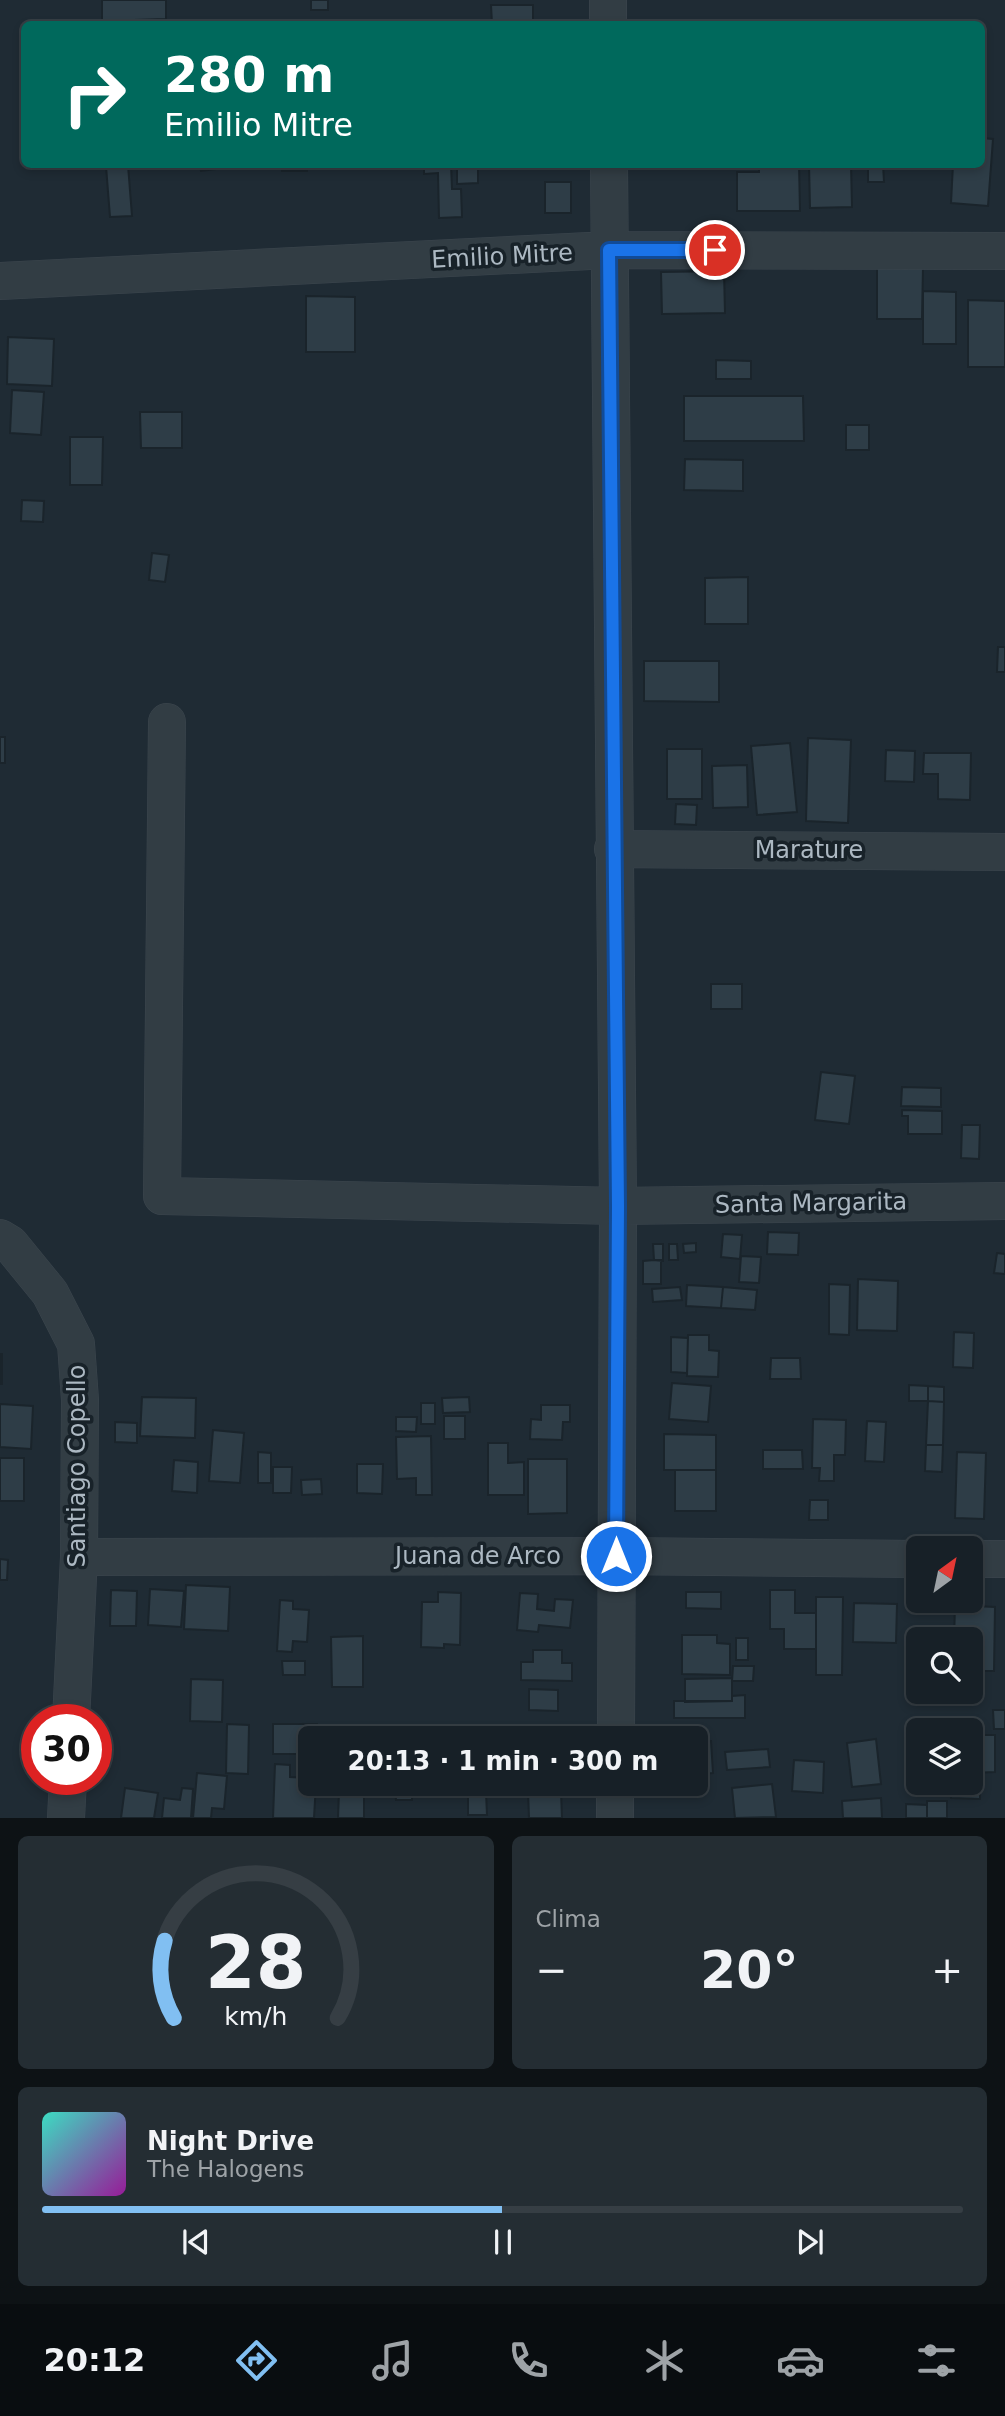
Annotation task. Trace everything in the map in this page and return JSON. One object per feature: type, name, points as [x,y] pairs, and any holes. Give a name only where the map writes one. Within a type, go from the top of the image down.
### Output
[{"type":"street","points":[[608,0],[608,21]]},
{"type":"street","points":[[608,168],[618,1206],[616,1726]]},
{"type":"street","name":"Emilio Mitre","points":[[0,281],[609,250],[1005,251]]},
{"type":"street","name":"Santa Margarita","points":[[167,722],[162,1196],[618,1206],[1005,1201]]},
{"type":"street","name":"Marature","points":[[613,849],[1005,852]]},
{"type":"street","name":"Santiago Copello","points":[[0,1238],[10,1244],[50,1293],[76,1344],[80,1400],[79,1557],[72,1704]]},
{"type":"street","name":"Juana de Arco","points":[[79,1557],[616,1556],[906,1559]]},
{"type":"street","points":[[984,1559],[1005,1559]]},
{"type":"street","points":[[66,1818],[67,1795]]},
{"type":"street","points":[[615,1796],[615,1818]]},
{"type":"building","points":[[102,0],[166,0],[166,19],[102,21]]},
{"type":"building","points":[[311,0],[328,0],[328,10],[311,10]]},
{"type":"building","points":[[491,5],[533,5],[533,21],[492,21]]},
{"type":"building","points":[[985,138],[993,139],[988,206],[951,203],[953,168],[985,168]]},
{"type":"building","points":[[106,168],[128,168],[132,216],[110,217]]},
{"type":"building","points":[[201,168],[217,169],[201,171]]},
{"type":"building","points":[[282,168],[307,168],[307,171],[282,171]]},
{"type":"building","points":[[424,168],[451,168],[452,189],[461,189],[462,217],[439,218],[438,173],[424,174]]},
{"type":"building","points":[[457,168],[478,168],[478,183],[457,184]]},
{"type":"building","points":[[759,168],[799,168],[800,211],[737,211],[737,172],[759,172]]},
{"type":"building","points":[[809,168],[851,168],[852,207],[810,208]]},
{"type":"building","points":[[868,168],[883,168],[884,182],[868,182]]},
{"type":"building","points":[[545,182],[571,182],[571,213],[545,213]]},
{"type":"building","points":[[877,266],[923,267],[922,319],[877,319]]},
{"type":"building","points":[[724,271],[725,313],[662,314],[661,272]]},
{"type":"building","points":[[923,291],[956,292],[956,344],[923,344]]},
{"type":"building","points":[[306,296],[355,297],[355,352],[306,352]]},
{"type":"building","points":[[968,300],[1005,301],[1005,367],[968,367]]},
{"type":"building","points":[[8,337],[54,339],[52,386],[7,384]]},
{"type":"building","points":[[716,360],[751,361],[751,379],[716,379]]},
{"type":"building","points":[[12,390],[44,392],[41,435],[10,433]]},
{"type":"building","points":[[684,396],[803,396],[804,441],[684,441]]},
{"type":"building","points":[[140,412],[182,412],[182,448],[141,448]]},
{"type":"building","points":[[846,425],[869,425],[869,450],[846,450]]},
{"type":"building","points":[[70,437],[103,437],[102,485],[70,485]]},
{"type":"building","points":[[685,459],[743,460],[743,491],[684,490]]},
{"type":"building","points":[[22,500],[44,501],[43,522],[21,521]]},
{"type":"building","points":[[152,553],[169,555],[165,582],[149,580]]},
{"type":"building","points":[[748,577],[748,624],[705,624],[705,578]]},
{"type":"building","points":[[998,647],[1005,647],[1005,672],[997,672]]},
{"type":"building","points":[[644,661],[719,661],[719,702],[644,701]]},
{"type":"building","points":[[0,737],[5,737],[5,763],[0,763]]},
{"type":"building","points":[[808,738],[851,740],[848,823],[806,821]]},
{"type":"building","points":[[790,743],[797,812],[757,815],[751,746]]},
{"type":"building","points":[[667,749],[702,749],[702,799],[667,799]]},
{"type":"building","points":[[886,750],[915,751],[914,782],[885,781]]},
{"type":"building","points":[[924,753],[971,753],[970,800],[938,799],[938,774],[923,774]]},
{"type":"building","points":[[747,765],[748,807],[713,808],[712,766]]},
{"type":"building","points":[[676,804],[697,805],[696,825],[675,824]]},
{"type":"building","points":[[711,984],[742,984],[742,1009],[711,1009]]},
{"type":"building","points":[[821,1072],[855,1076],[849,1124],[815,1120]]},
{"type":"building","points":[[902,1087],[941,1088],[941,1107],[901,1106]]},
{"type":"building","points":[[902,1110],[942,1111],[942,1134],[908,1134],[908,1116],[902,1116]]},
{"type":"building","points":[[962,1125],[980,1125],[979,1159],[961,1158]]},
{"type":"building","points":[[768,1232],[799,1233],[798,1255],[767,1254]]},
{"type":"building","points":[[723,1234],[742,1235],[740,1259],[721,1257]]},
{"type":"building","points":[[696,1243],[696,1252],[684,1253],[683,1244]]},
{"type":"building","points":[[653,1244],[663,1244],[663,1261],[654,1260]]},
{"type":"building","points":[[669,1244],[677,1244],[678,1260],[669,1260]]},
{"type":"building","points":[[997,1253],[1005,1254],[1005,1274],[994,1273]]},
{"type":"building","points":[[741,1256],[761,1257],[759,1283],[739,1282]]},
{"type":"building","points":[[661,1260],[661,1284],[643,1284],[643,1261]]},
{"type":"building","points":[[858,1279],[898,1281],[897,1331],[857,1330]]},
{"type":"building","points":[[829,1284],[850,1285],[849,1335],[829,1334]]},
{"type":"building","points":[[687,1285],[723,1287],[721,1308],[686,1306]]},
{"type":"building","points":[[680,1287],[682,1300],[653,1302],[652,1289]]},
{"type":"building","points":[[723,1287],[757,1290],[755,1310],[721,1308]]},
{"type":"building","points":[[954,1332],[974,1333],[973,1368],[953,1367]]},
{"type":"building","points":[[688,1335],[709,1335],[709,1350],[719,1351],[718,1377],[687,1376]]},
{"type":"building","points":[[671,1337],[688,1338],[687,1373],[671,1372]]},
{"type":"building","points":[[2,1354],[2,1384],[0,1384]]},
{"type":"building","points":[[771,1358],[800,1358],[801,1379],[770,1379]]},
{"type":"building","points":[[672,1383],[711,1386],[708,1422],[669,1419]]},
{"type":"building","points":[[909,1385],[928,1386],[928,1401],[909,1401]]},
{"type":"building","points":[[928,1386],[944,1387],[944,1402],[928,1401]]},
{"type":"building","points":[[142,1397],[196,1398],[195,1438],[140,1436]]},
{"type":"building","points":[[469,1397],[470,1412],[443,1413],[442,1398]]},
{"type":"building","points":[[928,1401],[944,1402],[943,1445],[926,1445]]},
{"type":"building","points":[[421,1403],[435,1403],[435,1424],[421,1424]]},
{"type":"building","points":[[0,1404],[33,1406],[31,1449],[0,1447]]},
{"type":"building","points":[[541,1405],[570,1405],[570,1422],[563,1422],[562,1440],[530,1439],[531,1419],[541,1420]]},
{"type":"building","points":[[444,1416],[465,1416],[465,1439],[444,1439]]},
{"type":"building","points":[[396,1417],[417,1417],[416,1432],[396,1431]]},
{"type":"building","points":[[813,1419],[846,1420],[845,1455],[834,1455],[834,1481],[819,1481],[820,1468],[812,1468]]},
{"type":"building","points":[[867,1421],[886,1422],[884,1462],[865,1461]]},
{"type":"building","points":[[115,1422],[137,1423],[137,1443],[115,1442]]},
{"type":"building","points":[[213,1430],[244,1433],[240,1483],[209,1481]]},
{"type":"building","points":[[664,1434],[716,1435],[716,1470],[664,1470]]},
{"type":"building","points":[[431,1436],[432,1495],[416,1495],[416,1478],[397,1479],[396,1437]]},
{"type":"building","points":[[488,1443],[508,1443],[508,1463],[524,1462],[524,1495],[488,1495]]},
{"type":"building","points":[[926,1445],[943,1445],[942,1472],[925,1471]]},
{"type":"building","points":[[763,1450],[802,1450],[803,1469],[763,1469]]},
{"type":"building","points":[[258,1452],[271,1453],[271,1483],[258,1483]]},
{"type":"building","points":[[957,1452],[986,1453],[984,1519],[955,1518]]},
{"type":"building","points":[[0,1458],[24,1458],[24,1501],[0,1501]]},
{"type":"building","points":[[528,1459],[567,1459],[567,1513],[528,1514]]},
{"type":"building","points":[[174,1460],[198,1462],[197,1493],[172,1491]]},
{"type":"building","points":[[357,1464],[383,1464],[382,1494],[357,1493]]},
{"type":"building","points":[[273,1467],[292,1467],[291,1493],[273,1493]]},
{"type":"building","points":[[675,1470],[716,1470],[716,1511],[675,1511]]},
{"type":"building","points":[[321,1479],[322,1494],[302,1495],[301,1480]]},
{"type":"building","points":[[810,1500],[828,1500],[828,1520],[809,1520]]},
{"type":"building","points":[[0,1559],[8,1560],[7,1580],[0,1580]]},
{"type":"building","points":[[186,1585],[230,1587],[228,1631],[184,1629]]},
{"type":"building","points":[[150,1589],[184,1591],[181,1627],[148,1625]]},
{"type":"building","points":[[111,1590],[137,1591],[136,1626],[110,1626]]},
{"type":"building","points":[[770,1590],[795,1590],[795,1613],[816,1613],[816,1649],[784,1649],[784,1629],[770,1629]]},
{"type":"building","points":[[438,1592],[461,1593],[460,1645],[444,1644],[444,1648],[421,1647],[422,1602],[438,1602]]},
{"type":"building","points":[[686,1592],[721,1592],[721,1609],[686,1608]]},
{"type":"building","points":[[520,1593],[538,1594],[537,1609],[554,1611],[555,1599],[573,1600],[570,1628],[539,1625],[538,1632],[517,1630]]},
{"type":"building","points":[[816,1597],[843,1597],[842,1675],[816,1675]]},
{"type":"building","points":[[280,1600],[293,1601],[293,1609],[309,1610],[307,1642],[293,1641],[292,1652],[277,1651]]},
{"type":"building","points":[[854,1603],[897,1604],[896,1643],[853,1642]]},
{"type":"building","points":[[984,1606],[995,1607],[994,1671],[983,1671],[983,1627],[954,1627],[955,1614],[984,1614]]},
{"type":"building","points":[[682,1635],[717,1635],[717,1643],[730,1644],[730,1675],[682,1674]]},
{"type":"building","points":[[363,1636],[363,1687],[332,1687],[331,1637]]},
{"type":"building","points":[[736,1638],[748,1638],[748,1660],[736,1660]]},
{"type":"building","points":[[533,1650],[562,1650],[562,1663],[572,1663],[572,1681],[521,1680],[521,1662],[533,1662]]},
{"type":"building","points":[[282,1661],[305,1661],[305,1675],[283,1675]]},
{"type":"building","points":[[733,1666],[754,1666],[753,1681],[732,1681]]},
{"type":"building","points":[[732,1678],[732,1701],[685,1702],[685,1679]]},
{"type":"building","points":[[191,1679],[223,1680],[222,1722],[190,1721]]},
{"type":"building","points":[[529,1689],[558,1690],[558,1711],[529,1710]]},
{"type":"building","points":[[745,1695],[745,1718],[674,1718],[674,1701],[732,1701],[732,1696]]},
{"type":"building","points":[[993,1710],[1005,1710],[1005,1729],[994,1729]]},
{"type":"building","points":[[227,1724],[249,1725],[248,1774],[226,1773]]},
{"type":"building","points":[[273,1724],[317,1724],[298,1726],[298,1754],[273,1754]]},
{"type":"building","points":[[983,1735],[995,1735],[995,1772],[983,1772]]},
{"type":"building","points":[[876,1739],[881,1784],[852,1787],[847,1743]]},
{"type":"building","points":[[708,1741],[711,1741],[713,1773],[708,1773]]},
{"type":"building","points":[[768,1749],[770,1767],[727,1770],[725,1752]]},
{"type":"building","points":[[794,1760],[824,1762],[823,1793],[792,1791]]},
{"type":"building","points":[[275,1764],[290,1765],[290,1777],[298,1777],[298,1796],[315,1796],[314,1818],[273,1818]]},
{"type":"building","points":[[197,1773],[227,1776],[224,1809],[212,1808],[211,1818],[193,1818]]},
{"type":"building","points":[[772,1784],[776,1817],[735,1818],[732,1788]]},
{"type":"building","points":[[125,1788],[158,1793],[154,1818],[121,1818]]},
{"type":"building","points":[[182,1788],[193,1789],[191,1818],[162,1818],[164,1798],[180,1800]]},
{"type":"building","points":[[951,1795],[980,1795],[980,1799],[951,1798]]},
{"type":"building","points":[[339,1796],[364,1796],[364,1818],[338,1818]]},
{"type":"building","points":[[396,1796],[412,1796],[412,1800],[396,1800]]},
{"type":"building","points":[[468,1796],[486,1796],[487,1815],[468,1815]]},
{"type":"building","points":[[528,1796],[561,1796],[562,1818],[529,1818]]},
{"type":"building","points":[[881,1798],[882,1818],[843,1818],[842,1801]]},
{"type":"building","points":[[927,1801],[947,1801],[947,1818],[927,1818]]},
{"type":"building","points":[[906,1804],[927,1805],[927,1818],[906,1818]]},
{"type":"route","points":[[616,1556],[618,1206],[609,250],[715,250]]}]
